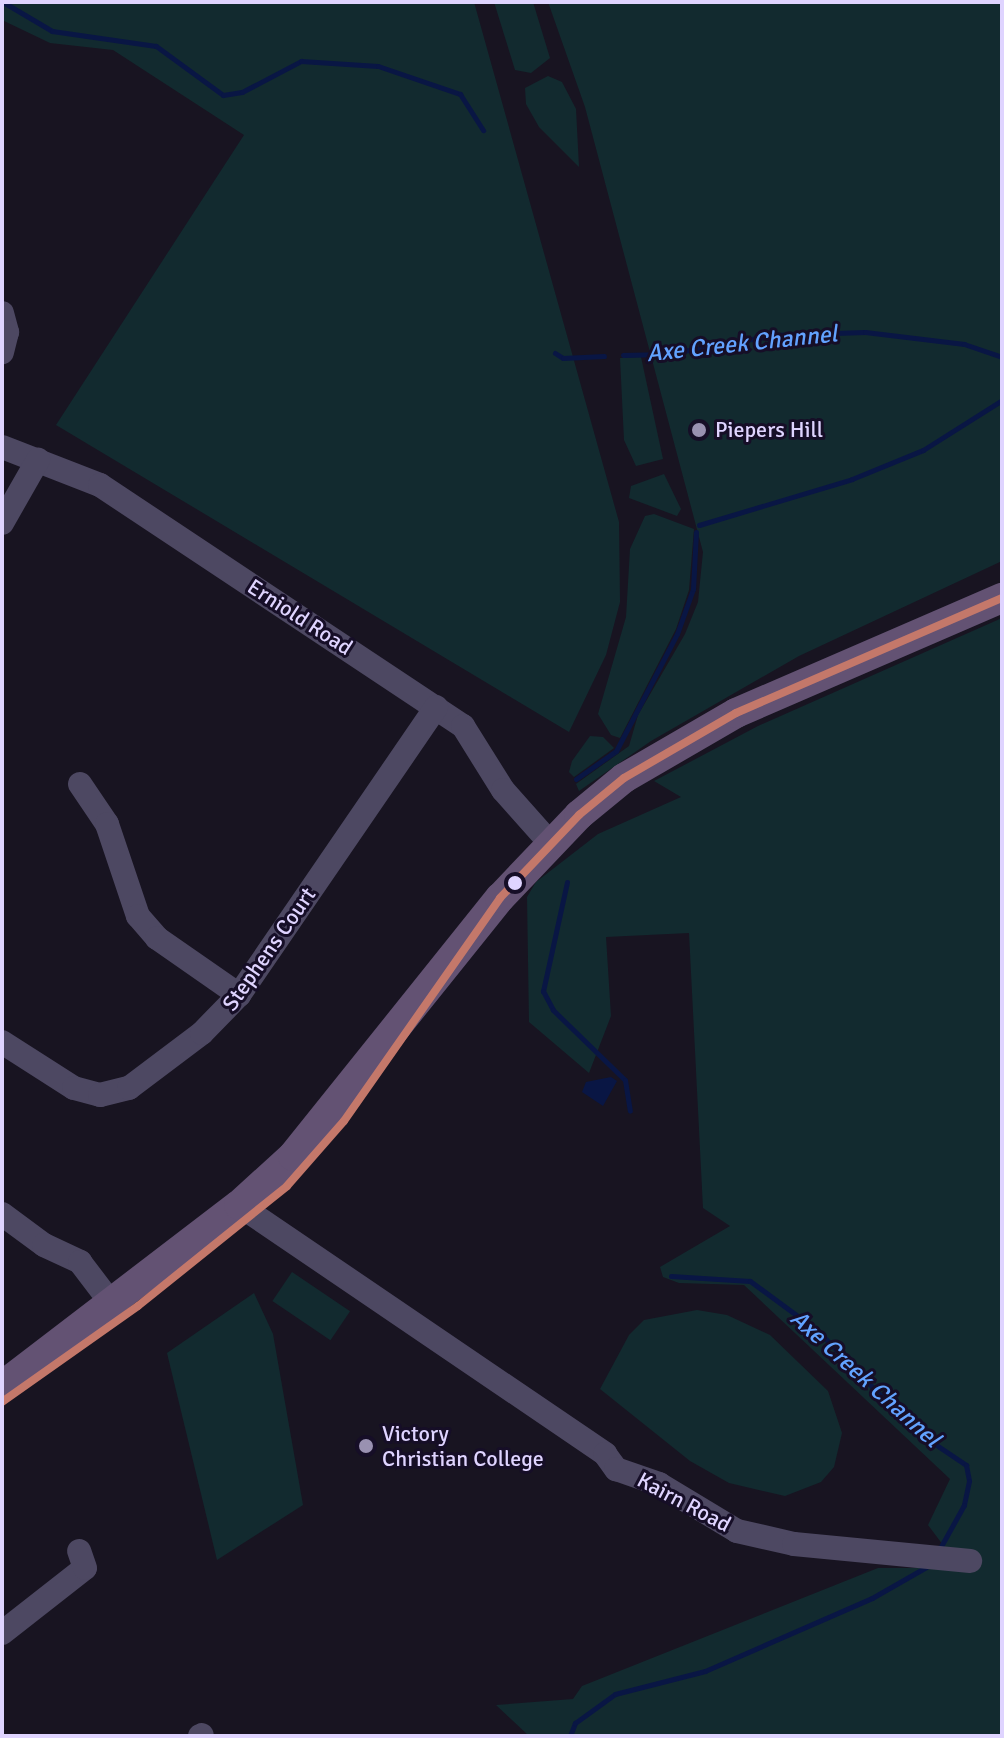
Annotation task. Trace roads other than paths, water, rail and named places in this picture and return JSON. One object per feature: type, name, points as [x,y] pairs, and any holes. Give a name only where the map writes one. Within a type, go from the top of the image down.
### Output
[{"type":"main road","points":[[2,1402],[245,1211],[331,1115],[445,970],[551,844],[624,778],[710,728],[1002,598]]},
{"type":"main road","points":[[2,1386],[245,1211]]},
{"type":"street","points":[[2,313],[7,332],[2,352]]},
{"type":"street","name":"Erniold Road","points":[[2,447],[112,493],[436,707],[470,733],[503,790],[551,844]]},
{"type":"street","points":[[2,523],[38,460]]},
{"type":"street","name":"Stephens Court","points":[[2,1042],[74,1088],[111,1094],[129,1088],[202,1033],[239,995],[436,707]]},
{"type":"street","points":[[80,784],[107,824],[138,916],[157,938],[239,995]]},
{"type":"street","name":"Kairn Road","points":[[245,1211],[605,1454],[616,1469],[659,1484],[737,1531],[794,1544],[970,1561]]},
{"type":"street","points":[[2,1214],[44,1245],[80,1262],[112,1304]]},
{"type":"street","points":[[2,1633],[86,1569]]},
{"type":"waterway","name":"Axe Creek Channel","points":[[3,2],[52,31],[156,46],[223,95],[242,92],[301,61],[378,66],[460,94],[483,130]]},
{"type":"waterway","name":"Axe Creek Channel","points":[[623,355],[666,354],[775,335],[865,332],[964,344],[1002,357]]},
{"type":"waterway","name":"Axe Creek Channel","points":[[555,353],[563,358],[604,356]]},
{"type":"waterway","name":"Axe Creek Channel","points":[[699,525],[852,479],[923,450],[1002,400]]},
{"type":"waterway","name":"Axe Creek Channel","points":[[576,779],[616,751],[677,634],[693,589],[696,532]]},
{"type":"waterway","name":"Axe Creek Channel","points":[[567,882],[543,991],[553,1010],[625,1080],[630,1111]]},
{"type":"waterway","name":"Axe Creek Channel","points":[[671,1276],[750,1281],[818,1331],[914,1430],[966,1465],[969,1481],[964,1505],[939,1550]]},
{"type":"waterway","name":"Axe Creek Channel","points":[[570,1736],[575,1723],[615,1694],[705,1671],[872,1598],[928,1566]]},
{"type":"place","name":"Piepers Hill","points":[[699,430]]},
{"type":"place","name":"Victory Christian College","points":[[366,1446]]}]
